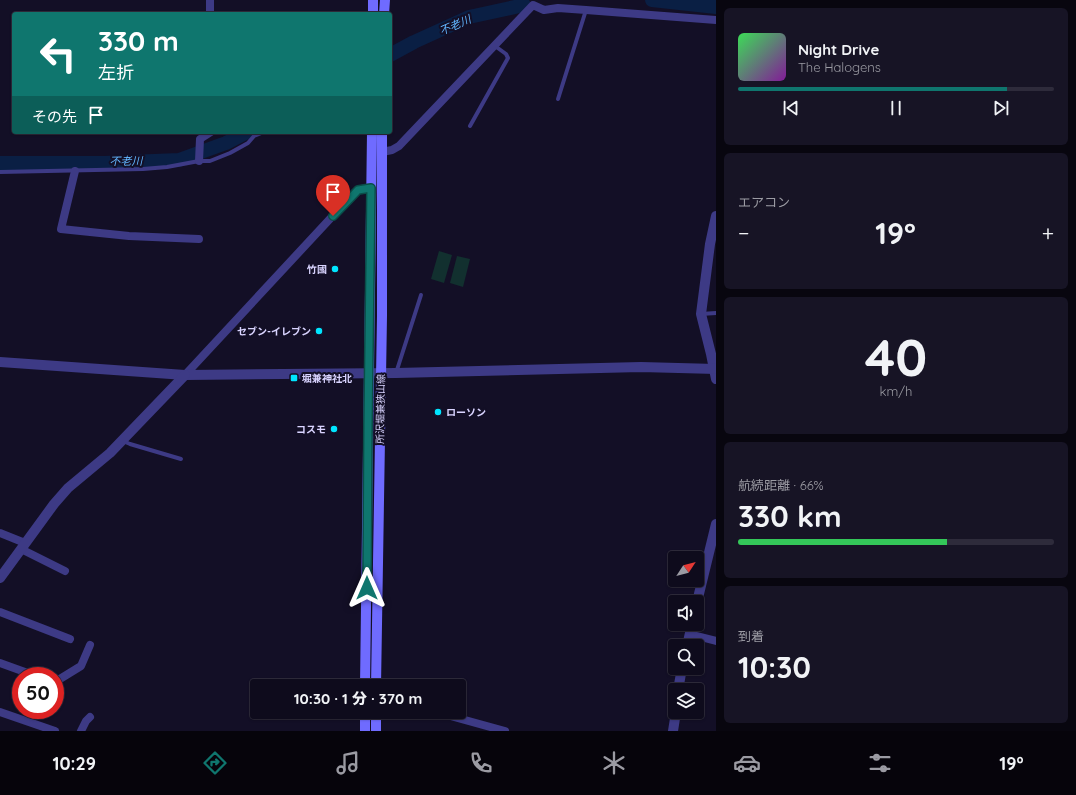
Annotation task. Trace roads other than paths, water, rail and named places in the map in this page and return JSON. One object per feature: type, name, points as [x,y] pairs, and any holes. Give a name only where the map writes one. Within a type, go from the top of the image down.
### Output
[{"type":"main road","points":[[373,0],[373,12]]},
{"type":"main road","points":[[384,0],[384,12]]},
{"type":"main road","name":"所沢堀兼狭山線","points":[[366,679],[372,134]]},
{"type":"main road","name":"所沢堀兼狭山線","points":[[376,679],[381,373],[382,134]]},
{"type":"main road","points":[[365,719],[365,731]]},
{"type":"main road","points":[[376,719],[376,731]]},
{"type":"street","points":[[210,0],[210,12]]},
{"type":"street","points":[[382,152],[392,150],[398,146],[535,3],[544,10],[558,8],[716,20]]},
{"type":"street","points":[[199,161],[200,139],[209,134]]},
{"type":"street","points":[[75,171],[61,229],[129,236],[198,239]]},
{"type":"street","points":[[0,578],[58,499],[68,488],[90,471],[123,441],[354,193],[361,189],[371,188]]},
{"type":"street","points":[[716,216],[710,244],[701,314],[715,368],[716,379]]},
{"type":"street","points":[[0,362],[185,375],[396,374],[642,367],[715,368]]},
{"type":"street","points":[[699,595],[716,524]]},
{"type":"street","points":[[0,533],[64,571]]},
{"type":"street","points":[[0,612],[70,639]]},
{"type":"street","points":[[688,639],[690,631]]},
{"type":"street","points":[[689,634],[716,641]]},
{"type":"street","points":[[64,676],[81,666],[90,645]]},
{"type":"street","points":[[0,663],[12,667]]},
{"type":"street","points":[[0,712],[55,731]]},
{"type":"street","points":[[81,731],[86,721],[90,717]]},
{"type":"street","points":[[461,719],[504,731]]},
{"type":"street","points":[[673,731],[675,719]]},
{"type":"lane","points":[[558,99],[586,10]]},
{"type":"lane","points":[[470,126],[508,58],[506,54],[494,46]]},
{"type":"lane","points":[[0,172],[75,171],[167,167],[199,161],[210,161],[230,153],[248,143],[254,136],[259,134]]},
{"type":"lane","points":[[396,374],[421,295]]},
{"type":"lane","points":[[701,314],[716,313]]},
{"type":"lane","points":[[123,441],[181,459]]},
{"type":"waterway","name":"不老川","points":[[652,0],[716,7]]},
{"type":"waterway","name":"不老川","points":[[392,54],[414,42],[469,17],[524,5]]},
{"type":"waterway","name":"不老川","points":[[0,163],[104,163],[179,160],[226,143],[243,134]]},
{"type":"place","name":"竹國","points":[[335,269]]},
{"type":"place","name":"セブン-イレブン","points":[[319,331]]},
{"type":"place","name":"堀兼神社北","points":[[294,378]]},
{"type":"place","name":"ローソン","points":[[438,412]]},
{"type":"place","name":"コスモ","points":[[334,429]]}]
